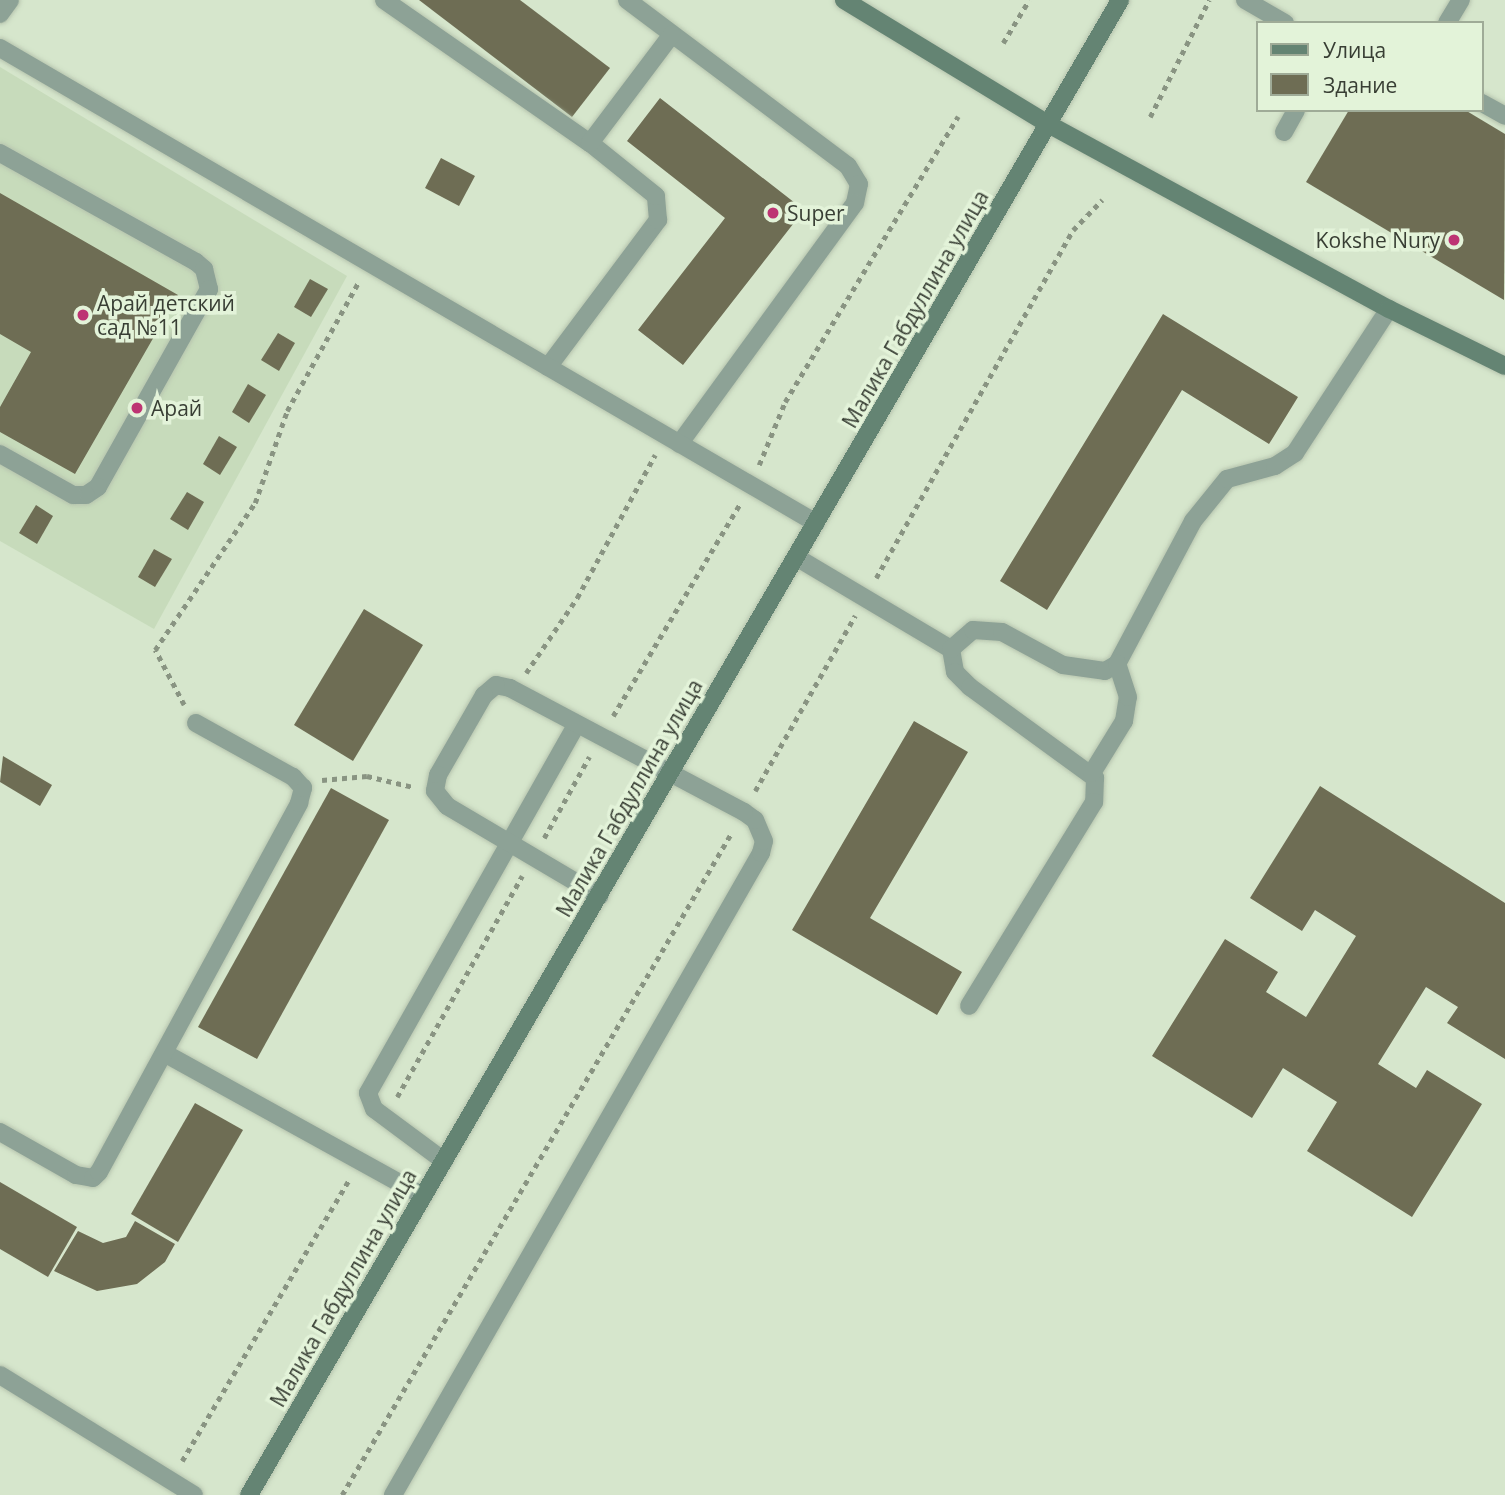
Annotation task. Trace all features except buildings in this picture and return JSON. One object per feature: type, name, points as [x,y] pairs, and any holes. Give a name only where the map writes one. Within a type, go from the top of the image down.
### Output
[{"type":"street","points":[[0,14],[10,0]]},
{"type":"street","points":[[384,0],[590,143],[656,196],[658,220],[548,367]]},
{"type":"street","points":[[627,0],[848,166],[859,184],[856,203],[673,440]]},
{"type":"street","points":[[845,0],[1048,124],[1389,309],[1505,366]]},
{"type":"street","name":"Малика Габдуллина улица","points":[[249,1495],[1120,0]]},
{"type":"street","points":[[1245,0],[1282,21]]},
{"type":"street","points":[[1448,21],[1461,0]]},
{"type":"street","points":[[590,143],[672,34]]},
{"type":"street","points":[[0,48],[368,265],[816,523]]},
{"type":"street","points":[[1484,104],[1505,116]]},
{"type":"street","points":[[1284,132],[1295,112]]},
{"type":"street","points":[[0,153],[196,262],[204,269],[209,289],[98,487],[86,495],[73,495],[0,454]]},
{"type":"street","points":[[951,649],[973,630],[1002,632],[1063,665],[1105,671],[1117,664],[1193,521],[1227,479],[1275,466],[1295,453],[1389,309]]},
{"type":"street","points":[[796,556],[951,649],[956,672],[970,687],[1092,773],[1098,786],[1094,802],[969,1006]]},
{"type":"street","points":[[1092,773],[1124,720],[1128,697],[1117,664]]},
{"type":"street","points":[[393,1495],[761,853],[761,830],[744,812],[510,688],[496,685],[484,695],[438,775],[435,791],[447,806],[598,896]]},
{"type":"street","points":[[0,1132],[76,1175],[93,1178],[166,1054],[299,803],[303,788],[299,782],[196,723]]},
{"type":"street","points":[[444,1161],[367,1099],[577,724]]},
{"type":"street","points":[[166,1054],[424,1196]]},
{"type":"street","points":[[0,1375],[194,1495]]},
{"type":"path","points":[[1003,43],[1029,0]]},
{"type":"path","points":[[1150,117],[1209,0]]},
{"type":"path","points":[[342,1495],[744,812],[1073,230],[1102,200]]},
{"type":"path","points":[[196,723],[155,650],[255,503],[287,411],[368,265]]},
{"type":"path","points":[[510,688],[533,667],[673,440]]},
{"type":"path","points":[[299,782],[367,776],[435,791]]},
{"type":"shaded area","name":"Арай","points":[[0,67],[347,276],[154,629],[0,541]]},
{"type":"place","name":"Super","points":[[773,213]]},
{"type":"place","name":"Kokshe Nury","points":[[1454,240]]},
{"type":"place","name":"Арай детский сад №11","points":[[83,315]]},
{"type":"place","name":"Арай","points":[[137,408]]}]
